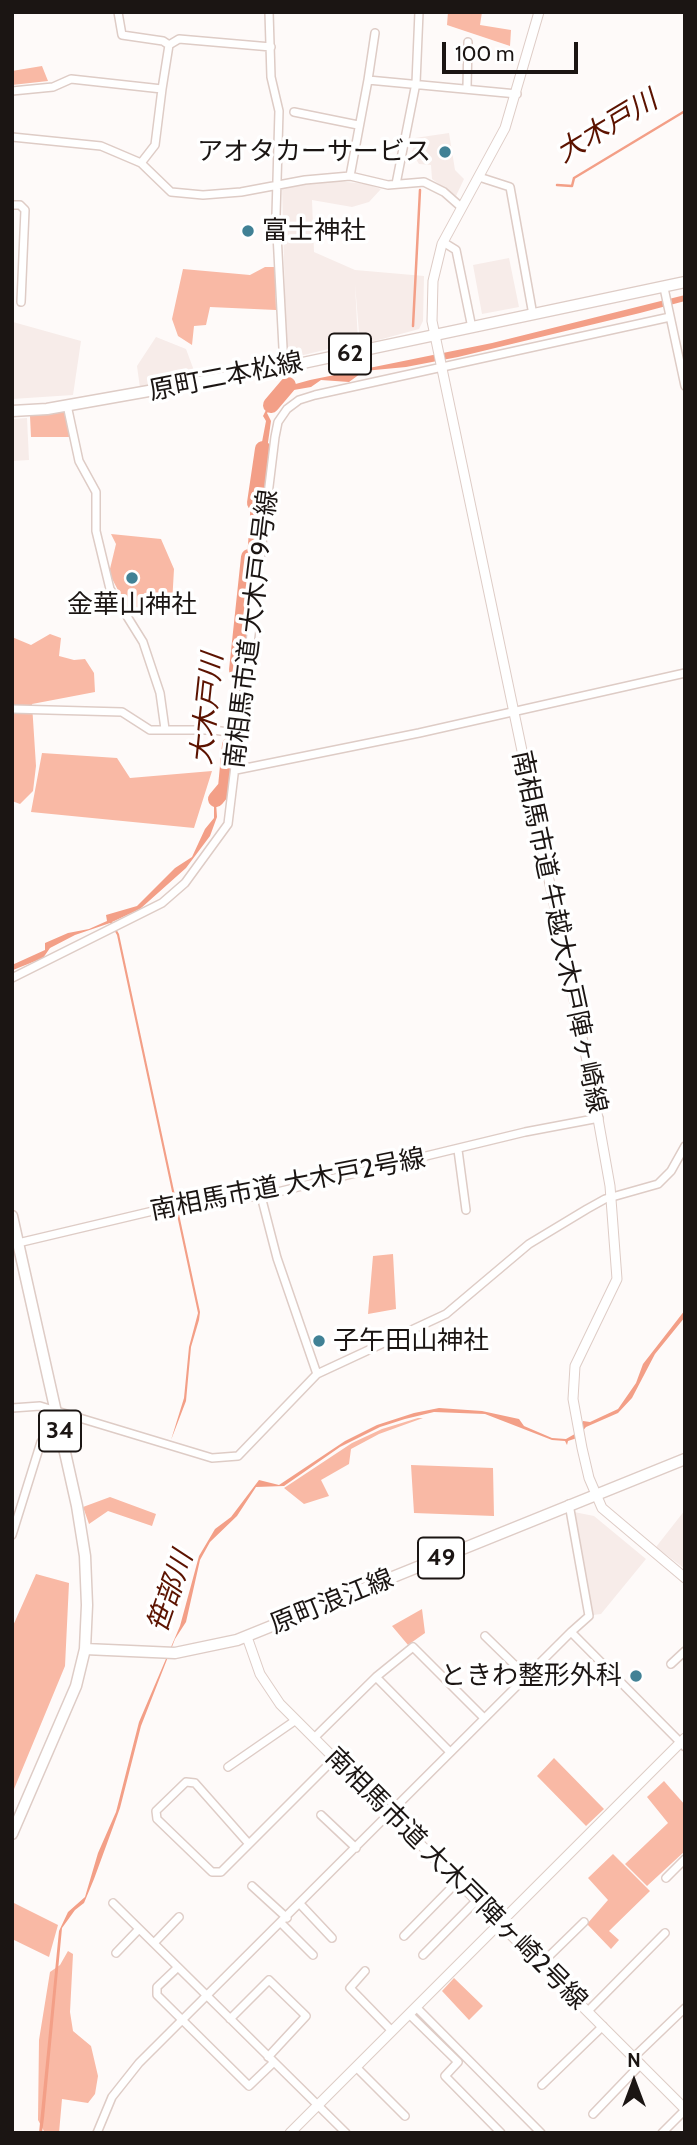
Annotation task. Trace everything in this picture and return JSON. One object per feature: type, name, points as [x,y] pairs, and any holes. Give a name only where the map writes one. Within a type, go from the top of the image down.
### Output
[{"type":"main road","name":"原町二本松線","points":[[12,411],[67,405],[434,341],[472,328],[664,290],[685,282]]},
{"type":"main road","name":"34","points":[[12,1216],[85,1556],[85,1649],[63,1720],[12,1834]]},
{"type":"main road","name":"原町浪江線","points":[[85,1649],[156,1654],[195,1650],[247,1637],[685,1459]]},
{"type":"street","points":[[118,12],[122,35],[163,41],[169,45]]},
{"type":"street","points":[[269,12],[271,77],[279,111],[276,215],[284,367]]},
{"type":"street","points":[[396,184],[416,83],[419,12]]},
{"type":"street","name":"南相馬市道 牛越大木戸陣ヶ崎線","points":[[539,12],[517,94],[500,139],[443,242],[433,281],[434,341],[598,1118],[611,1197],[617,1279],[613,1293],[578,1358],[573,1380],[582,1448],[595,1494],[614,1520],[685,1578]]},
{"type":"street","points":[[350,176],[375,33]]},
{"type":"street","points":[[169,45],[185,38],[271,47]]},
{"type":"street","points":[[467,87],[468,42]]},
{"type":"street","points":[[141,163],[155,145],[169,45]]},
{"type":"street","points":[[12,91],[53,87],[71,79],[162,89]]},
{"type":"street","points":[[368,80],[467,87],[517,94]]},
{"type":"street","points":[[294,112],[358,125]]},
{"type":"street","points":[[12,137],[101,146],[141,163],[171,192],[181,194],[221,195],[350,176],[396,184],[424,182],[444,192],[461,207]]},
{"type":"street","points":[[479,177],[503,182],[509,187],[533,315]]},
{"type":"street","points":[[12,205],[20,205],[25,210],[21,302]]},
{"type":"street","points":[[443,242],[456,250],[472,328]]},
{"type":"street","points":[[664,290],[685,386]]},
{"type":"street","name":"南相馬市道 大木戸9号線","points":[[12,978],[132,921],[170,896],[197,868],[226,828],[236,770],[278,422],[287,408],[303,398],[670,315]]},
{"type":"street","points":[[67,405],[79,461],[96,492],[96,531],[110,589],[144,642],[160,693],[165,729]]},
{"type":"street","points":[[236,770],[685,673]]},
{"type":"street","points":[[12,709],[122,712],[146,729],[240,734]]},
{"type":"street","name":"南相馬市道 大木戸2号線","points":[[18,1243],[195,1200],[261,1196],[525,1132],[598,1118]]},
{"type":"street","points":[[12,1408],[40,1406],[212,1458],[233,1458],[248,1448],[317,1374],[446,1314],[529,1244],[611,1197],[658,1184],[676,1163],[685,1146]]},
{"type":"street","points":[[458,1150],[467,1210]]},
{"type":"street","points":[[676,1163],[685,1168]]},
{"type":"street","points":[[261,1196],[277,1258],[317,1374]]},
{"type":"street","points":[[12,1535],[41,1442]]},
{"type":"street","points":[[97,2133],[121,2084],[483,1717],[589,1616],[569,1504]]},
{"type":"street","points":[[290,2133],[683,1743],[571,1632]]},
{"type":"street","points":[[485,1636],[526,1676]]},
{"type":"street","name":"南相馬市道 大木戸陣ヶ崎2号線","points":[[247,1637],[263,1681],[296,1720],[685,2109]]},
{"type":"street","points":[[314,1738],[376,1677],[413,1647],[483,1717]]},
{"type":"street","points":[[671,1664],[685,1651]]},
{"type":"street","points":[[376,1677],[449,1751]]},
{"type":"street","points":[[228,1767],[296,1720]]},
{"type":"street","points":[[249,1844],[195,1783],[186,1782],[156,1811],[157,1819],[212,1872],[221,1872],[249,1844],[334,1759]]},
{"type":"street","points":[[321,1815],[356,1848]]},
{"type":"street","points":[[666,1878],[685,1859]]},
{"type":"street","points":[[404,1936],[458,1881]]},
{"type":"street","points":[[251,1886],[313,1955]]},
{"type":"street","points":[[423,1955],[477,1900]]},
{"type":"street","points":[[113,1903],[346,2133]]},
{"type":"street","points":[[300,1905],[332,1938]]},
{"type":"street","points":[[154,1943],[179,1917]]},
{"type":"street","points":[[541,1964],[584,1922]]},
{"type":"street","points":[[116,1953],[139,1929]]},
{"type":"street","points":[[588,2011],[665,1933]]},
{"type":"street","points":[[177,1968],[157,1987],[156,1995],[250,2086],[306,2017],[269,1980],[230,2019]]},
{"type":"street","points":[[365,1971],[350,1988],[392,2031]]},
{"type":"street","points":[[593,2114],[685,2008]]},
{"type":"street","points":[[412,2011],[458,2062],[445,2076],[501,2133]]},
{"type":"street","points":[[412,2011],[541,2133]]},
{"type":"street","points":[[542,2085],[603,2026]]},
{"type":"street","points":[[356,2067],[405,2116]]},
{"type":"street","points":[[662,2133],[685,2109]]},
{"type":"shaded area","points":[[448,12],[482,12],[480,25],[511,30],[510,46],[447,25]]},
{"type":"shaded area","points":[[42,66],[48,81],[12,85],[12,71]]},
{"type":"shaded area","points":[[449,133],[455,170],[464,179],[456,196],[432,179],[431,165],[419,164],[412,153],[415,138]]},
{"type":"shaded area","points":[[328,180],[366,184],[381,189],[369,202],[352,207],[312,200],[314,252],[355,270],[424,276],[423,321],[419,329],[360,345],[355,284],[358,342],[291,358],[287,354],[286,335],[282,187]]},
{"type":"shaded area","points":[[509,258],[519,307],[482,314],[473,265]]},
{"type":"shaded area","points":[[265,267],[275,267],[276,310],[210,307],[206,325],[194,326],[192,345],[178,336],[172,319],[183,269],[250,275]]},
{"type":"shaded area","points":[[685,295],[685,301],[458,357],[406,367],[364,371],[349,382],[321,380],[311,387],[288,391],[267,413],[271,421],[254,542],[226,789],[216,802],[217,817],[210,836],[186,868],[140,909],[112,922],[119,934],[200,1312],[191,1347],[186,1401],[171,1440],[184,1398],[189,1347],[198,1313],[117,935],[110,923],[75,935],[50,948],[43,958],[13,970],[12,965],[45,950],[45,943],[68,933],[89,929],[107,921],[106,915],[137,906],[175,868],[192,857],[205,829],[214,818],[214,801],[224,789],[235,669],[243,626],[243,586],[249,582],[246,574],[251,500],[261,474],[258,463],[266,421],[263,416],[270,402],[292,385],[310,380],[492,343]]},
{"type":"shaded area","points":[[13,322],[81,341],[73,395],[12,399]]},
{"type":"shaded area","points":[[156,337],[186,349],[196,376],[140,388],[137,366]]},
{"type":"shaded area","points":[[64,412],[70,437],[31,437],[30,416]]},
{"type":"shaded area","points":[[27,418],[29,460],[12,461],[12,419]]},
{"type":"shaded area","points":[[111,534],[161,539],[174,569],[172,604],[130,613],[109,573],[116,544]]},
{"type":"shaded area","points":[[50,634],[61,638],[59,656],[74,660],[85,659],[94,673],[95,692],[32,704],[36,766],[33,791],[20,804],[12,801],[12,637],[31,645]]},
{"type":"shaded area","points":[[42,753],[117,758],[130,778],[212,771],[194,828],[31,812]]},
{"type":"shaded area","points":[[393,1254],[396,1309],[368,1314],[373,1256]]},
{"type":"shaded area","points":[[685,1310],[685,1317],[655,1354],[632,1398],[618,1413],[586,1427],[577,1438],[568,1441],[567,1445],[565,1441],[552,1440],[485,1414],[434,1412],[405,1419],[380,1427],[340,1447],[284,1486],[256,1487],[237,1516],[210,1542],[200,1560],[186,1622],[175,1639],[141,1726],[120,1808],[94,1879],[84,1903],[75,1910],[62,1928],[44,2118],[42,2133],[39,2133],[59,1931],[68,1912],[85,1897],[98,1853],[116,1812],[139,1722],[180,1626],[199,1556],[215,1529],[231,1517],[259,1480],[279,1485],[345,1441],[377,1425],[414,1413],[439,1408],[482,1411],[519,1419],[524,1426],[552,1438],[566,1439],[580,1431],[583,1421],[590,1422],[618,1409],[636,1383],[643,1364]]},
{"type":"shaded area","points":[[423,1418],[379,1434],[351,1449],[349,1464],[321,1480],[329,1496],[304,1504],[284,1488],[352,1443],[382,1429]]},
{"type":"shaded area","points":[[411,1465],[493,1468],[494,1516],[414,1513]]},
{"type":"shaded area","points":[[110,1497],[156,1514],[152,1526],[108,1511],[89,1524],[83,1507]]},
{"type":"shaded area","points":[[685,1510],[685,1569],[656,1547]]},
{"type":"shaded area","points":[[574,1512],[594,1516],[646,1559],[601,1614],[593,1615]]},
{"type":"shaded area","points":[[36,1574],[69,1583],[65,1666],[12,1794],[12,1628]]},
{"type":"shaded area","points":[[422,1609],[425,1633],[408,1645],[392,1626]]},
{"type":"shaded area","points":[[554,1758],[604,1809],[586,1826],[537,1776]]},
{"type":"shaded area","points":[[664,1781],[685,1805],[685,1851],[647,1886],[625,1864],[668,1823],[647,1797]]},
{"type":"shaded area","points":[[613,1854],[650,1891],[609,1931],[619,1940],[611,1949],[587,1924],[608,1900],[588,1878]]},
{"type":"shaded area","points":[[12,1902],[58,1925],[49,1957],[12,1939]]},
{"type":"shaded area","points":[[68,1951],[73,1954],[70,2012],[73,2031],[91,2046],[98,2076],[95,2094],[88,2103],[62,2099],[59,2133],[45,2133],[38,2120],[39,2040],[50,1972],[60,1965]]},
{"type":"shaded area","points":[[454,1978],[483,2006],[469,2020],[442,1991]]},
{"type":"waterway","name":"大木戸川","points":[[557,185],[572,186],[574,178],[685,111]]},
{"type":"waterway","points":[[413,326],[420,190]]},
{"type":"waterway","name":"大木戸川","points":[[271,405],[288,385]]},
{"type":"waterway","name":"大木戸川","points":[[255,503],[263,449]]},
{"type":"waterway","name":"大木戸川","points":[[237,670],[249,557]]},
{"type":"waterway","name":"大木戸川","points":[[216,799],[226,787],[230,745]]},
{"type":"place","name":"アオタカーサービス","points":[[445,152]]},
{"type":"place","name":"富士神社","points":[[248,231]]},
{"type":"place","name":"金華山神社","points":[[132,578]]},
{"type":"place","name":"子午田山神社","points":[[319,1341]]},
{"type":"place","name":"ときわ整形外科","points":[[636,1676]]},
{"type":"water label","name":"笹部川","points":[[171,1592]]}]
